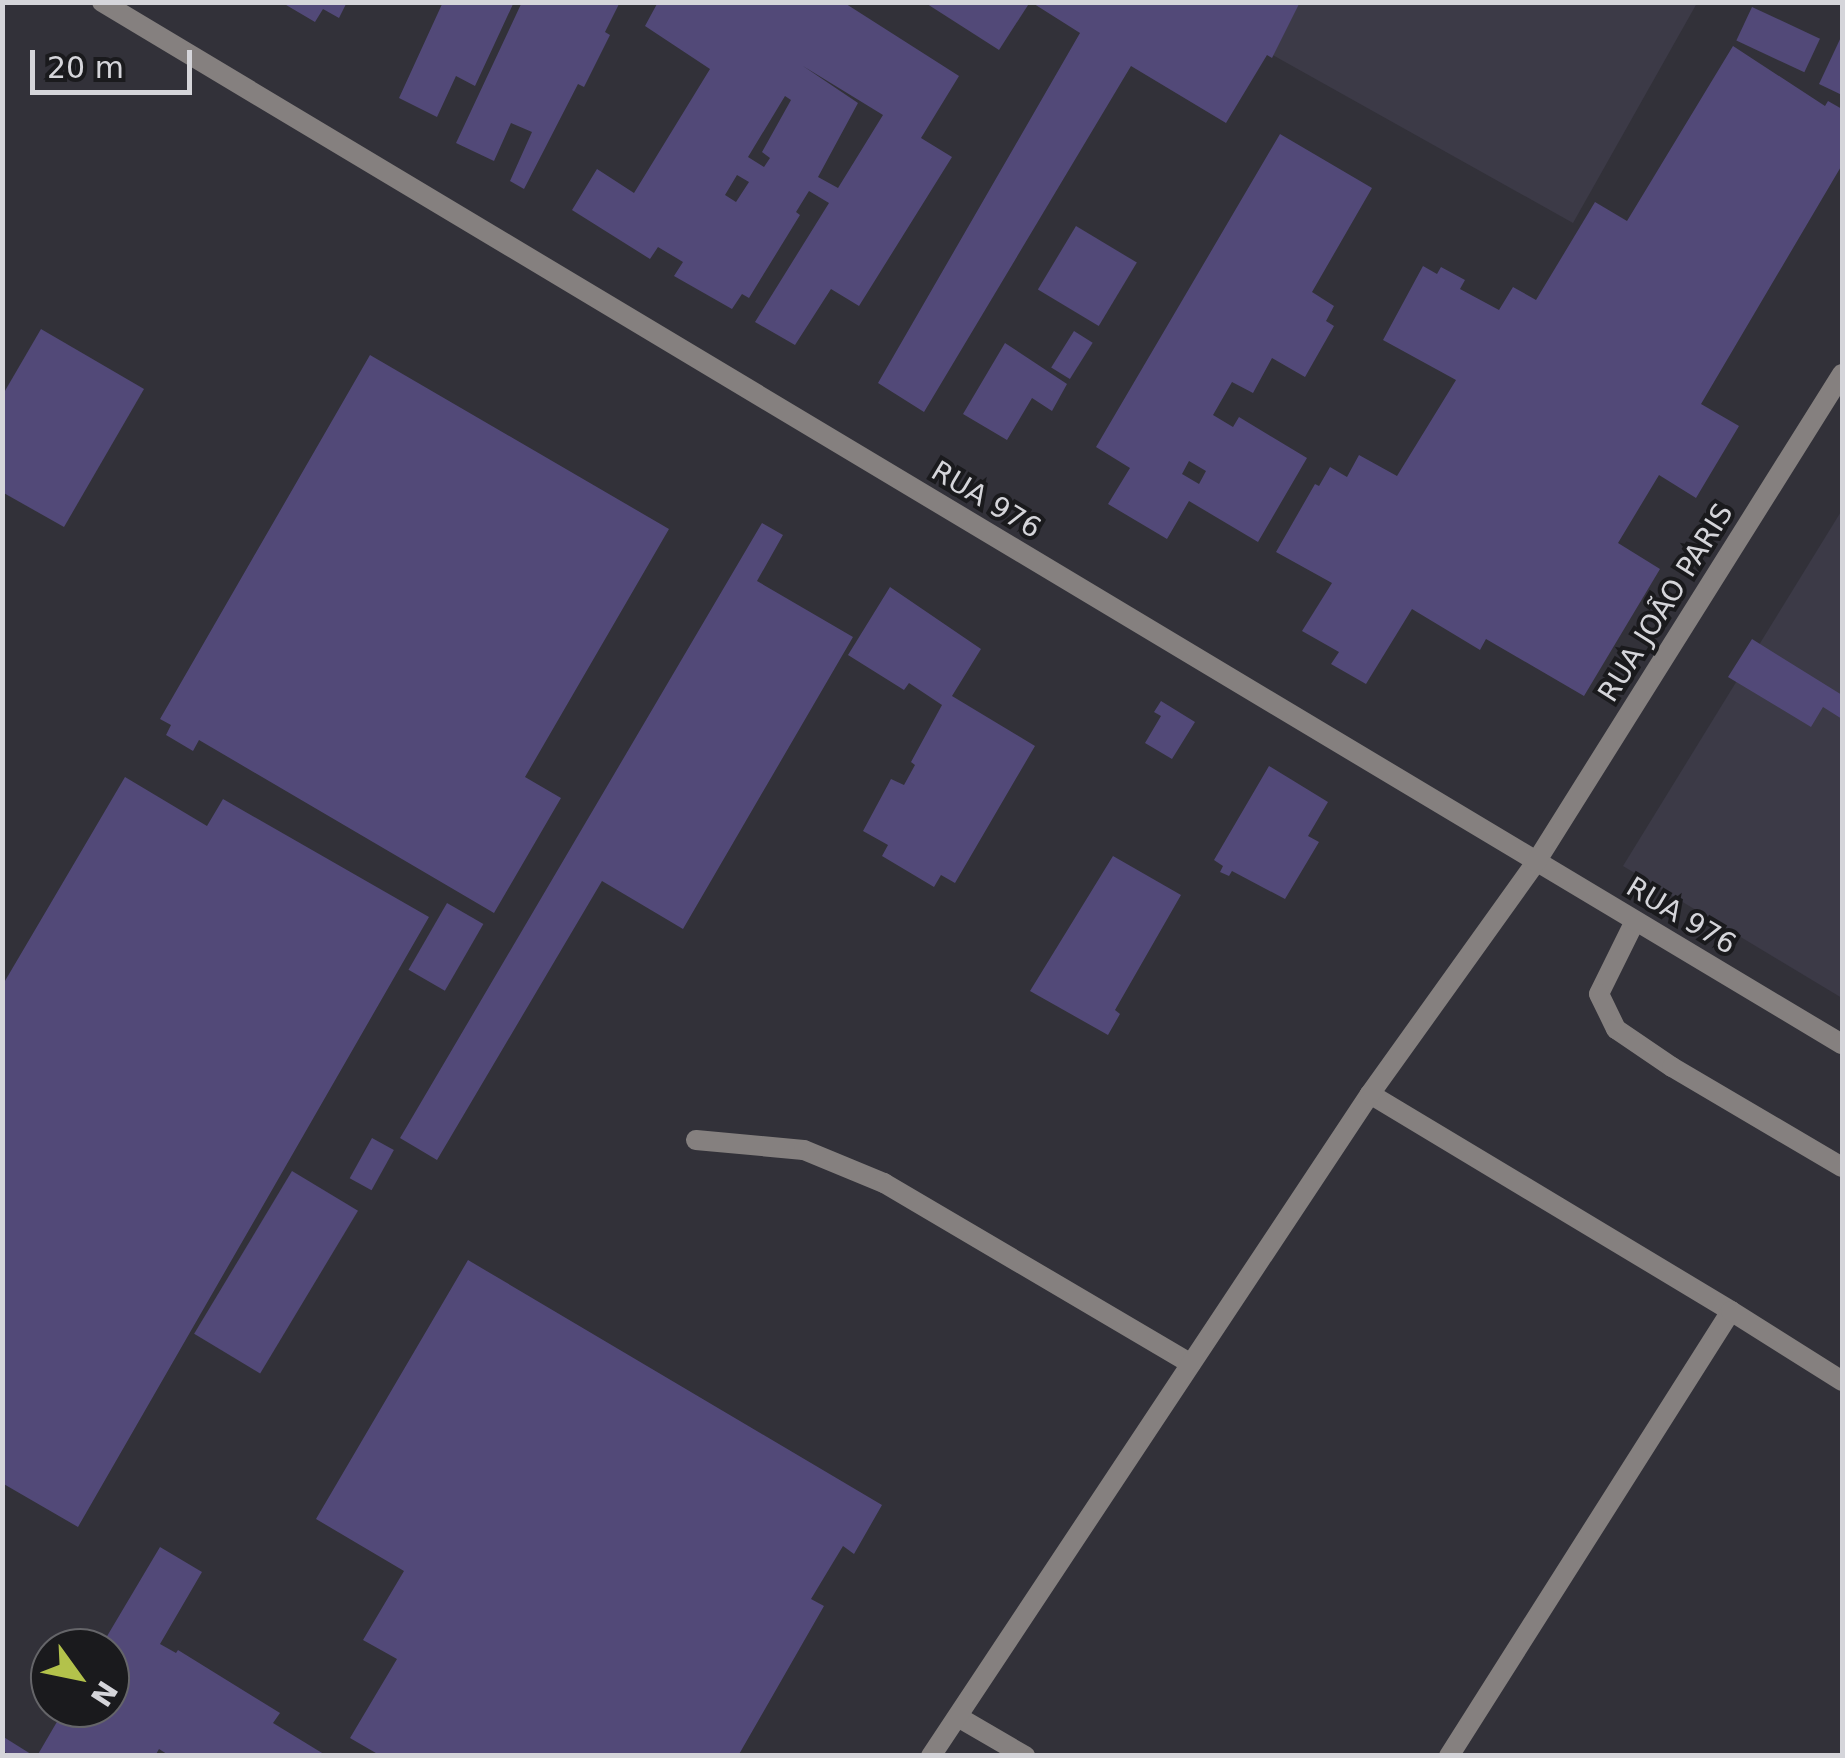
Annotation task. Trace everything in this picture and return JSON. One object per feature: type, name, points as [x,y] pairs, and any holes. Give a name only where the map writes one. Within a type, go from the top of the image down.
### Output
[{"type":"street","name":"RUA 976","points":[[102,2],[1842,1044]]},
{"type":"street","name":"RUA JOÃO PARIS","points":[[931,1756],[1370,1094],[1536,862],[1842,374]]},
{"type":"street","points":[[1635,921],[1599,994],[1616,1029],[1672,1067],[1842,1166]]},
{"type":"street","points":[[1370,1094],[1842,1381]]},
{"type":"street","points":[[696,1140],[804,1150],[884,1183],[1191,1364]]},
{"type":"street","points":[[1449,1756],[1731,1310]]},
{"type":"street","points":[[958,1717],[1024,1756]]},
{"type":"shaded area","points":[[1180,3],[1697,3],[1573,223]]},
{"type":"shaded area","points":[[1842,510],[1842,998],[1623,866]]},
{"type":"building","points":[[281,2],[347,2],[339,18],[323,9],[315,22]]},
{"type":"building","points":[[443,2],[514,2],[475,86],[456,76],[437,117],[399,98]]},
{"type":"building","points":[[522,2],[620,2],[605,32],[610,35],[584,87],[578,84],[524,189],[510,181],[532,132],[511,123],[494,161],[456,143]]},
{"type":"building","points":[[658,2],[843,2],[959,76],[921,138],[952,157],[859,306],[831,289],[795,345],[755,322],[829,203],[809,191],[796,212],[800,215],[749,298],[742,294],[732,309],[674,276],[683,262],[658,247],[650,259],[572,210],[597,169],[634,193],[710,69],[645,26]],"holes":[[[803,66],[883,115],[838,188],[818,177],[858,103]],[[785,96],[791,100],[762,152],[770,158],[764,167],[748,157]],[[737,175],[749,182],[736,202],[725,195]]]},
{"type":"building","points":[[924,2],[1030,2],[999,50]]},
{"type":"building","points":[[1031,2],[1300,2],[1272,58],[1267,55],[1226,123],[1131,66],[924,412],[878,383],[1080,33]]},
{"type":"building","points":[[1752,7],[1820,39],[1804,72],[1736,41]]},
{"type":"building","points":[[1842,35],[1842,95],[1819,84]]},
{"type":"building","points":[[1733,46],[1825,106],[1828,101],[1842,109],[1842,165],[1701,404],[1739,426],[1696,498],[1659,475],[1618,543],[1660,569],[1584,696],[1486,639],[1480,650],[1412,609],[1366,684],[1331,664],[1339,652],[1302,631],[1332,583],[1276,552],[1315,484],[1319,486],[1330,467],[1347,477],[1359,455],[1397,476],[1456,380],[1383,340],[1423,266],[1437,274],[1441,267],[1465,280],[1460,289],[1499,310],[1513,287],[1536,300],[1595,202],[1627,221]]},
{"type":"building","points":[[1280,134],[1372,188],[1312,292],[1334,306],[1326,321],[1334,326],[1305,377],[1272,358],[1253,393],[1232,382],[1213,415],[1233,427],[1239,417],[1307,458],[1258,542],[1189,501],[1167,539],[1108,504],[1130,468],[1096,447]],"holes":[[[1189,461],[1206,471],[1199,484],[1182,474]]]},
{"type":"building","points":[[1076,226],[1137,263],[1099,326],[1038,289]]},
{"type":"building","points":[[41,329],[144,389],[64,527],[2,492],[2,396]]},
{"type":"building","points":[[1074,331],[1093,343],[1070,379],[1051,367]]},
{"type":"building","points":[[1005,343],[1067,384],[1052,411],[1032,398],[1007,440],[963,414]]},
{"type":"building","points":[[370,355],[669,529],[525,777],[561,798],[494,913],[199,740],[193,751],[166,735],[171,725],[160,719]]},
{"type":"building","points":[[762,523],[783,535],[757,581],[853,637],[683,929],[602,881],[437,1160],[400,1138]]},
{"type":"building","points":[[890,587],[981,649],[952,696],[1035,746],[955,883],[941,875],[934,887],[882,856],[888,845],[863,831],[891,779],[904,785],[915,765],[911,762],[942,705],[909,683],[904,690],[848,655]]},
{"type":"building","points":[[1752,639],[1842,695],[1842,719],[1823,707],[1811,727],[1728,677]]},
{"type":"building","points":[[1161,701],[1195,722],[1172,759],[1145,743],[1161,716],[1154,712]]},
{"type":"building","points":[[1269,766],[1328,802],[1308,836],[1319,842],[1285,899],[1232,871],[1229,876],[1220,872],[1223,866],[1214,860]]},
{"type":"building","points":[[125,777],[207,826],[223,799],[429,917],[78,1527],[2,1483],[2,986]]},
{"type":"building","points":[[1113,856],[1181,895],[1115,1010],[1120,1014],[1108,1035],[1030,991]]},
{"type":"building","points":[[447,903],[483,924],[445,991],[408,970]]},
{"type":"building","points":[[372,1138],[394,1150],[372,1190],[350,1178]]},
{"type":"building","points":[[292,1171],[358,1211],[260,1374],[194,1334]]},
{"type":"building","points":[[468,1260],[882,1505],[854,1554],[843,1546],[811,1599],[824,1606],[738,1756],[381,1756],[350,1738],[397,1659],[363,1640],[404,1571],[316,1519]]},
{"type":"building","points":[[160,1547],[202,1572],[160,1644],[176,1653],[178,1650],[280,1713],[273,1723],[327,1756],[170,1756],[159,1749],[155,1756],[37,1756],[53,1728],[130,1728],[130,1628],[112,1628]]},
{"type":"building","points":[[2,1736],[34,1756],[11,1756],[2,1750]]}]
